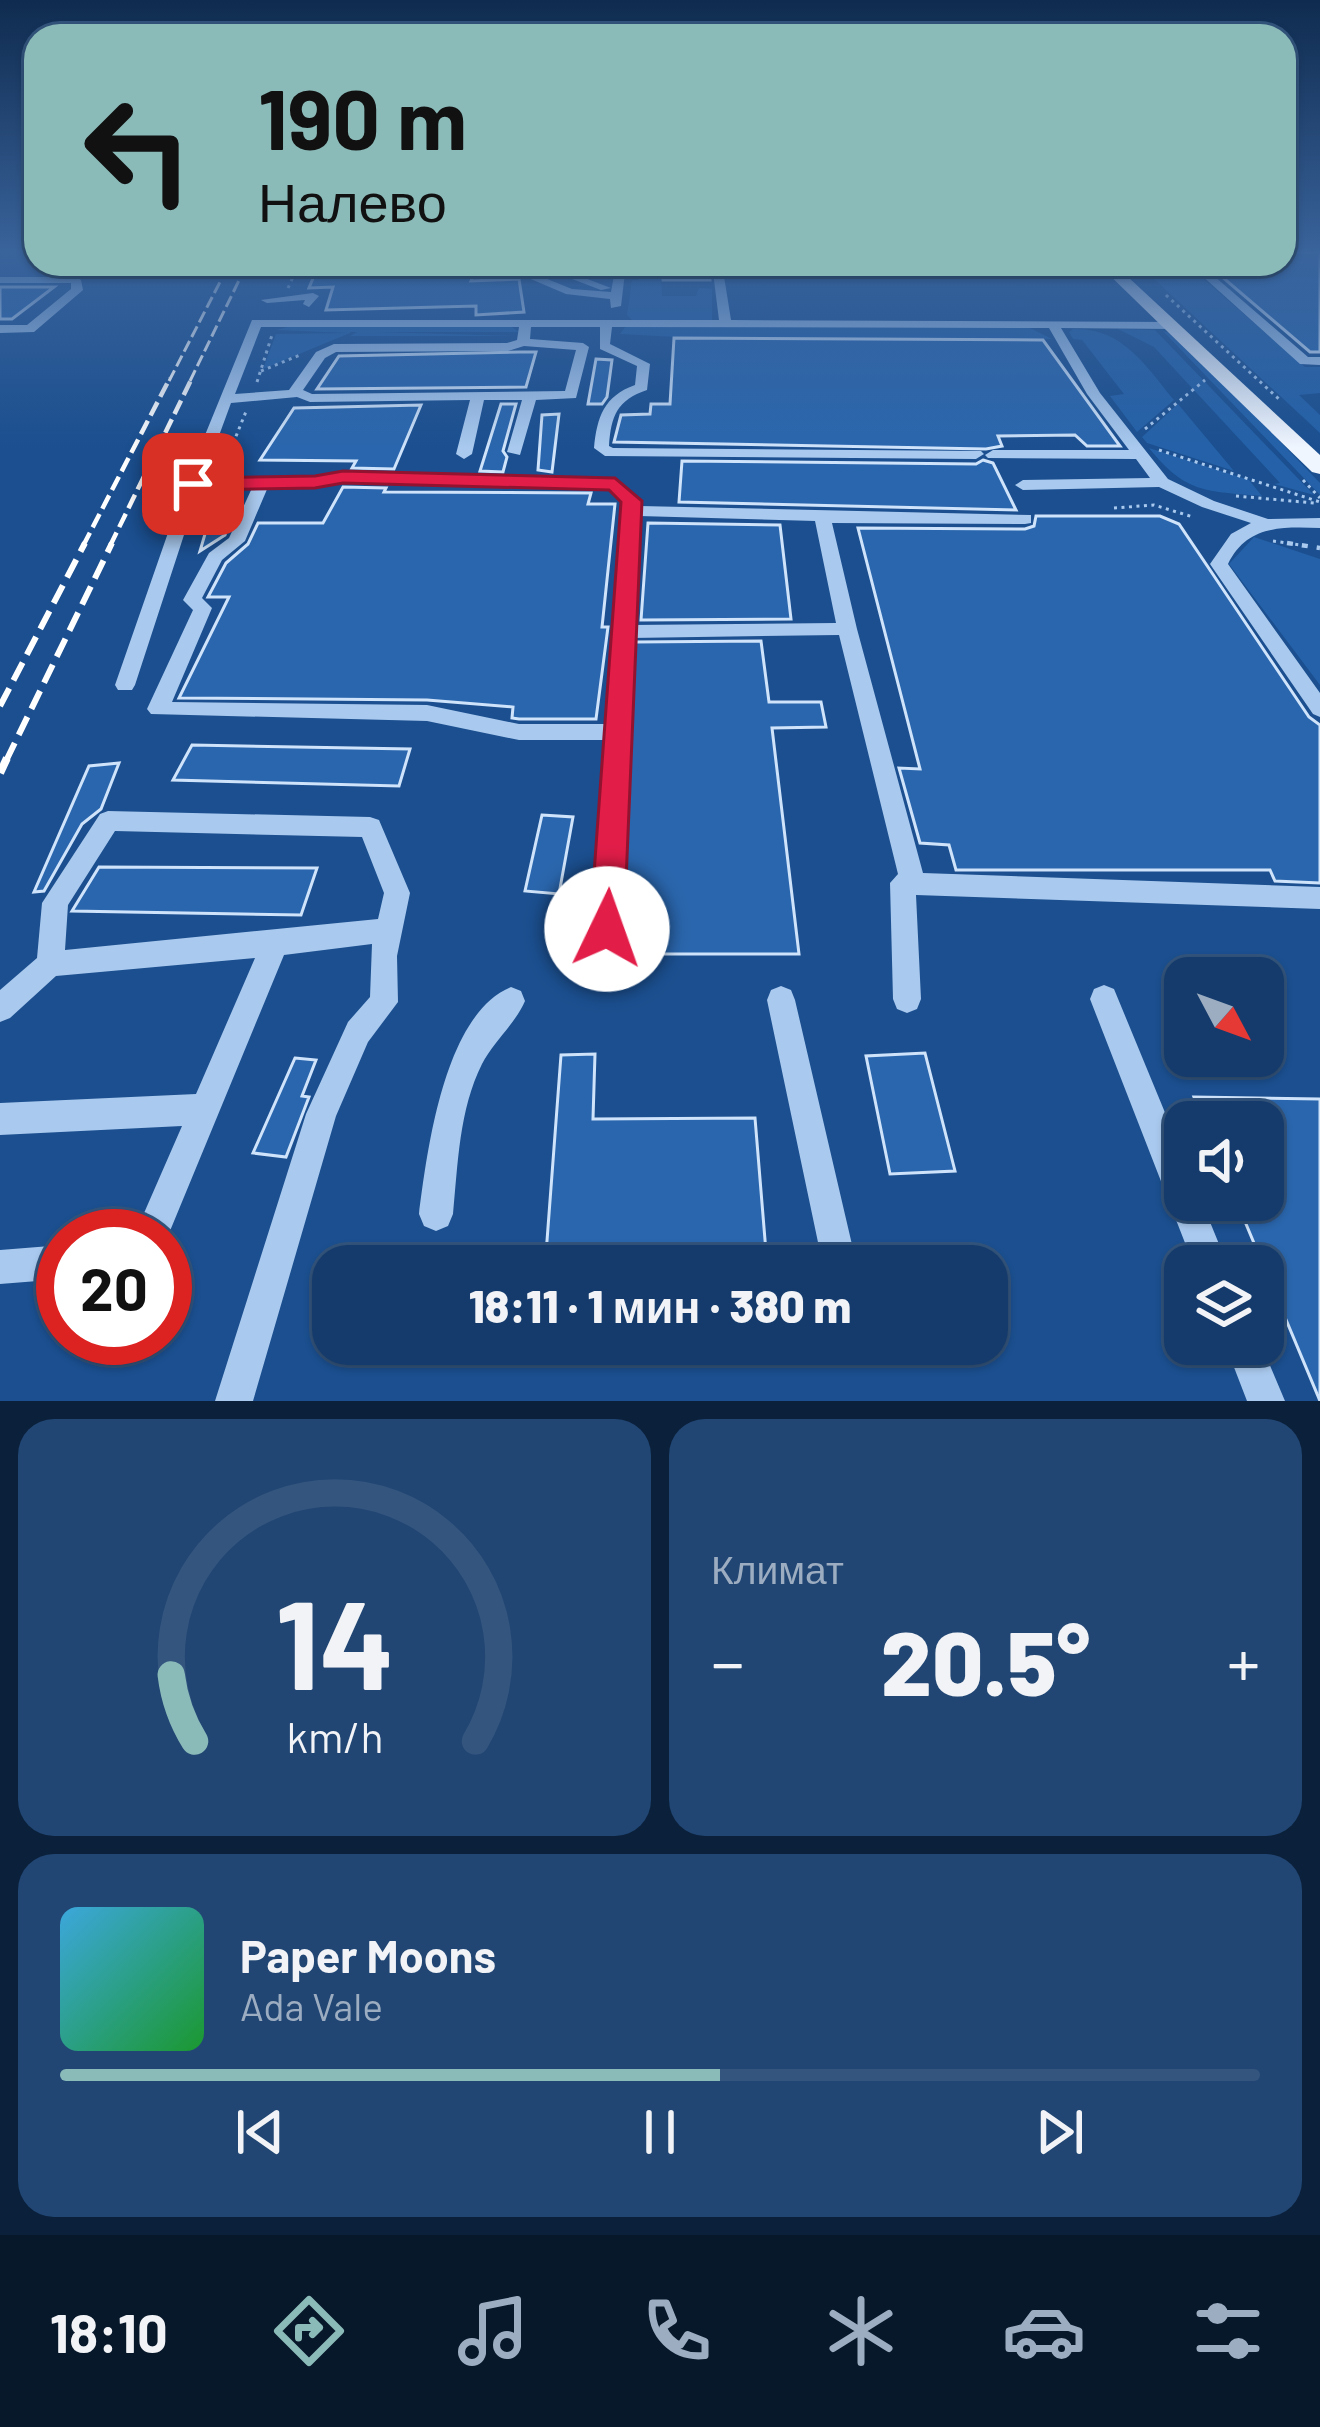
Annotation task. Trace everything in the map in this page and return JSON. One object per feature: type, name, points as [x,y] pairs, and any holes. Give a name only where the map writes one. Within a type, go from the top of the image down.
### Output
[{"type":"main road","points":[[1164,317],[1320,467]]},
{"type":"lane","points":[[0,329],[30,329],[44,317]]},
{"type":"lane","points":[[568,324],[569,317]]},
{"type":"lane","points":[[612,317],[604,346],[644,364],[642,387],[618,394],[604,412],[602,448],[610,453],[984,454],[1137,448]]},
{"type":"lane","points":[[725,317],[726,325]]},
{"type":"lane","points":[[1255,317],[1305,361],[1320,361]]},
{"type":"lane","points":[[125,685],[193,484],[256,323],[1172,325]]},
{"type":"lane","points":[[523,342],[526,324]]},
{"type":"lane","points":[[1054,326],[1094,394],[1162,482]]},
{"type":"lane","points":[[226,399],[297,393],[310,398],[571,394],[583,347],[523,342],[508,347],[334,349],[320,355],[297,393]]},
{"type":"lane","points":[[515,452],[530,394]]},
{"type":"lane","points":[[464,454],[478,395]]},
{"type":"lane","points":[[193,484],[343,477],[615,484],[632,501],[607,929]]},
{"type":"lane","points":[[263,482],[236,541],[215,557],[193,600],[203,608],[158,709],[427,713],[519,731],[617,732]]},
{"type":"lane","points":[[1023,485],[1162,482],[1208,504],[1262,521],[1320,523]]},
{"type":"lane","points":[[631,511],[1025,519]]},
{"type":"lane","points":[[822,518],[914,884]]},
{"type":"lane","points":[[1262,521],[1232,543],[1219,564],[1320,709]]},
{"type":"lane","points":[[622,632],[847,628]]},
{"type":"lane","points":[[50,964],[56,903],[108,821],[370,827],[397,893],[383,956],[384,1001],[358,1032],[321,1114],[234,1401]]},
{"type":"lane","points":[[907,999],[903,884],[1320,898]]},
{"type":"lane","points":[[0,1008],[50,964],[389,930]]},
{"type":"lane","points":[[162,1209],[275,944]]},
{"type":"lane","points":[[1104,999],[1202,1245]]},
{"type":"lane","points":[[781,1000],[835,1245]]},
{"type":"lane","points":[[436,1214],[449,1108],[479,1033],[511,1001]]},
{"type":"lane","points":[[0,1119],[205,1109]]},
{"type":"lane","points":[[0,1267],[36,1264]]},
{"type":"lane","points":[[1251,1365],[1266,1401]]},
{"type":"path","points":[[1190,317],[1286,406]]},
{"type":"path","points":[[1205,380],[1137,448],[1320,502]]},
{"type":"shaded area","points":[[629,317],[712,317],[712,320]]},
{"type":"shaded area","points":[[1195,317],[1248,317],[1305,367],[1320,367],[1320,393],[1299,395],[1320,415],[1320,433]]},
{"type":"shaded area","points":[[292,326],[512,327],[519,332],[376,332],[517,336],[350,336],[357,332],[350,332],[350,333],[263,369],[276,334],[348,333],[276,330]]},
{"type":"shaded area","points":[[625,327],[1030,328],[1052,339],[620,334]]},
{"type":"shaded area","points":[[1073,329],[1119,341],[1174,400],[1137,432],[1110,396],[1124,394],[1082,340],[1073,339],[1069,332]]},
{"type":"shaded area","points":[[1118,329],[1155,330],[1314,495],[1274,484],[1280,483],[1154,347]]},
{"type":"shaded area","points":[[1163,331],[1177,335],[1320,483],[1320,495]]},
{"type":"shaded area","points":[[1178,404],[1234,471],[1147,443],[1142,437]]},
{"type":"shaded area","points":[[1149,448],[1249,480],[1262,496],[1186,482]]},
{"type":"shaded area","points":[[1254,537],[1320,559],[1320,685],[1229,564]]},
{"type":"building","points":[[1269,317],[1320,317],[1320,352],[1310,352]]},
{"type":"building","points":[[674,338],[1043,340],[1120,446],[1087,446],[1075,435],[998,436],[1002,446],[986,449],[614,442],[621,415],[650,414],[651,404],[670,404]]},
{"type":"building","points":[[536,352],[526,387],[317,389],[339,356]]},
{"type":"building","points":[[596,359],[612,360],[607,397],[602,404],[588,404]]},
{"type":"building","points":[[501,404],[516,404],[503,451],[507,457],[503,472],[480,471]]},
{"type":"building","points":[[421,405],[394,469],[352,468],[356,461],[260,460],[294,408]]},
{"type":"building","points":[[559,414],[552,472],[538,470],[542,415]]},
{"type":"building","points":[[682,461],[976,464],[993,463],[1016,510],[679,502]]},
{"type":"building","points":[[343,487],[386,488],[384,492],[591,493],[588,504],[615,504],[602,627],[608,627],[596,719],[519,719],[512,718],[513,707],[427,700],[179,698],[229,597],[208,597],[226,563],[248,544],[258,523],[323,523]]},
{"type":"building","points":[[237,498],[225,535],[200,551],[215,500]]},
{"type":"building","points":[[1036,516],[1160,516],[1179,524],[1309,717],[1320,725],[1320,883],[1275,881],[1270,870],[956,870],[949,845],[920,843],[899,768],[920,769],[858,528],[1025,529],[1034,526]]},
{"type":"building","points":[[648,523],[780,525],[791,619],[641,620]]},
{"type":"building","points":[[761,641],[769,702],[821,702],[826,727],[772,728],[799,954],[620,954],[635,642]]},
{"type":"building","points":[[192,745],[410,749],[399,786],[173,780]]},
{"type":"building","points":[[119,763],[101,809],[82,824],[44,891],[34,892],[89,766]]},
{"type":"building","points":[[542,815],[573,817],[559,894],[525,891]]},
{"type":"building","points":[[99,867],[317,868],[301,915],[72,911]]},
{"type":"building","points":[[925,1053],[955,1171],[890,1174],[866,1056]]},
{"type":"building","points":[[595,1054],[593,1119],[755,1118],[765,1245],[547,1245],[561,1055]]},
{"type":"building","points":[[295,1058],[316,1060],[302,1096],[309,1097],[286,1157],[253,1153]]},
{"type":"building","points":[[1194,1097],[1320,1099],[1320,1401],[1284,1315],[1284,1245],[1255,1245],[1245,1221],[1284,1221],[1284,1101],[1196,1101]]},
{"type":"railway","points":[[169,381],[202,317]]},
{"type":"railway","points":[[190,381],[221,317]]},
{"type":"railway","points":[[83,546],[170,378]]},
{"type":"railway","points":[[110,546],[192,378]]},
{"type":"railway","points":[[0,706],[85,543]]},
{"type":"railway","points":[[6,761],[112,543]]},
{"type":"railway","points":[[0,773],[7,758]]},
{"type":"route","points":[[193,484],[315,482],[343,477],[615,484],[632,501],[607,929]]}]
